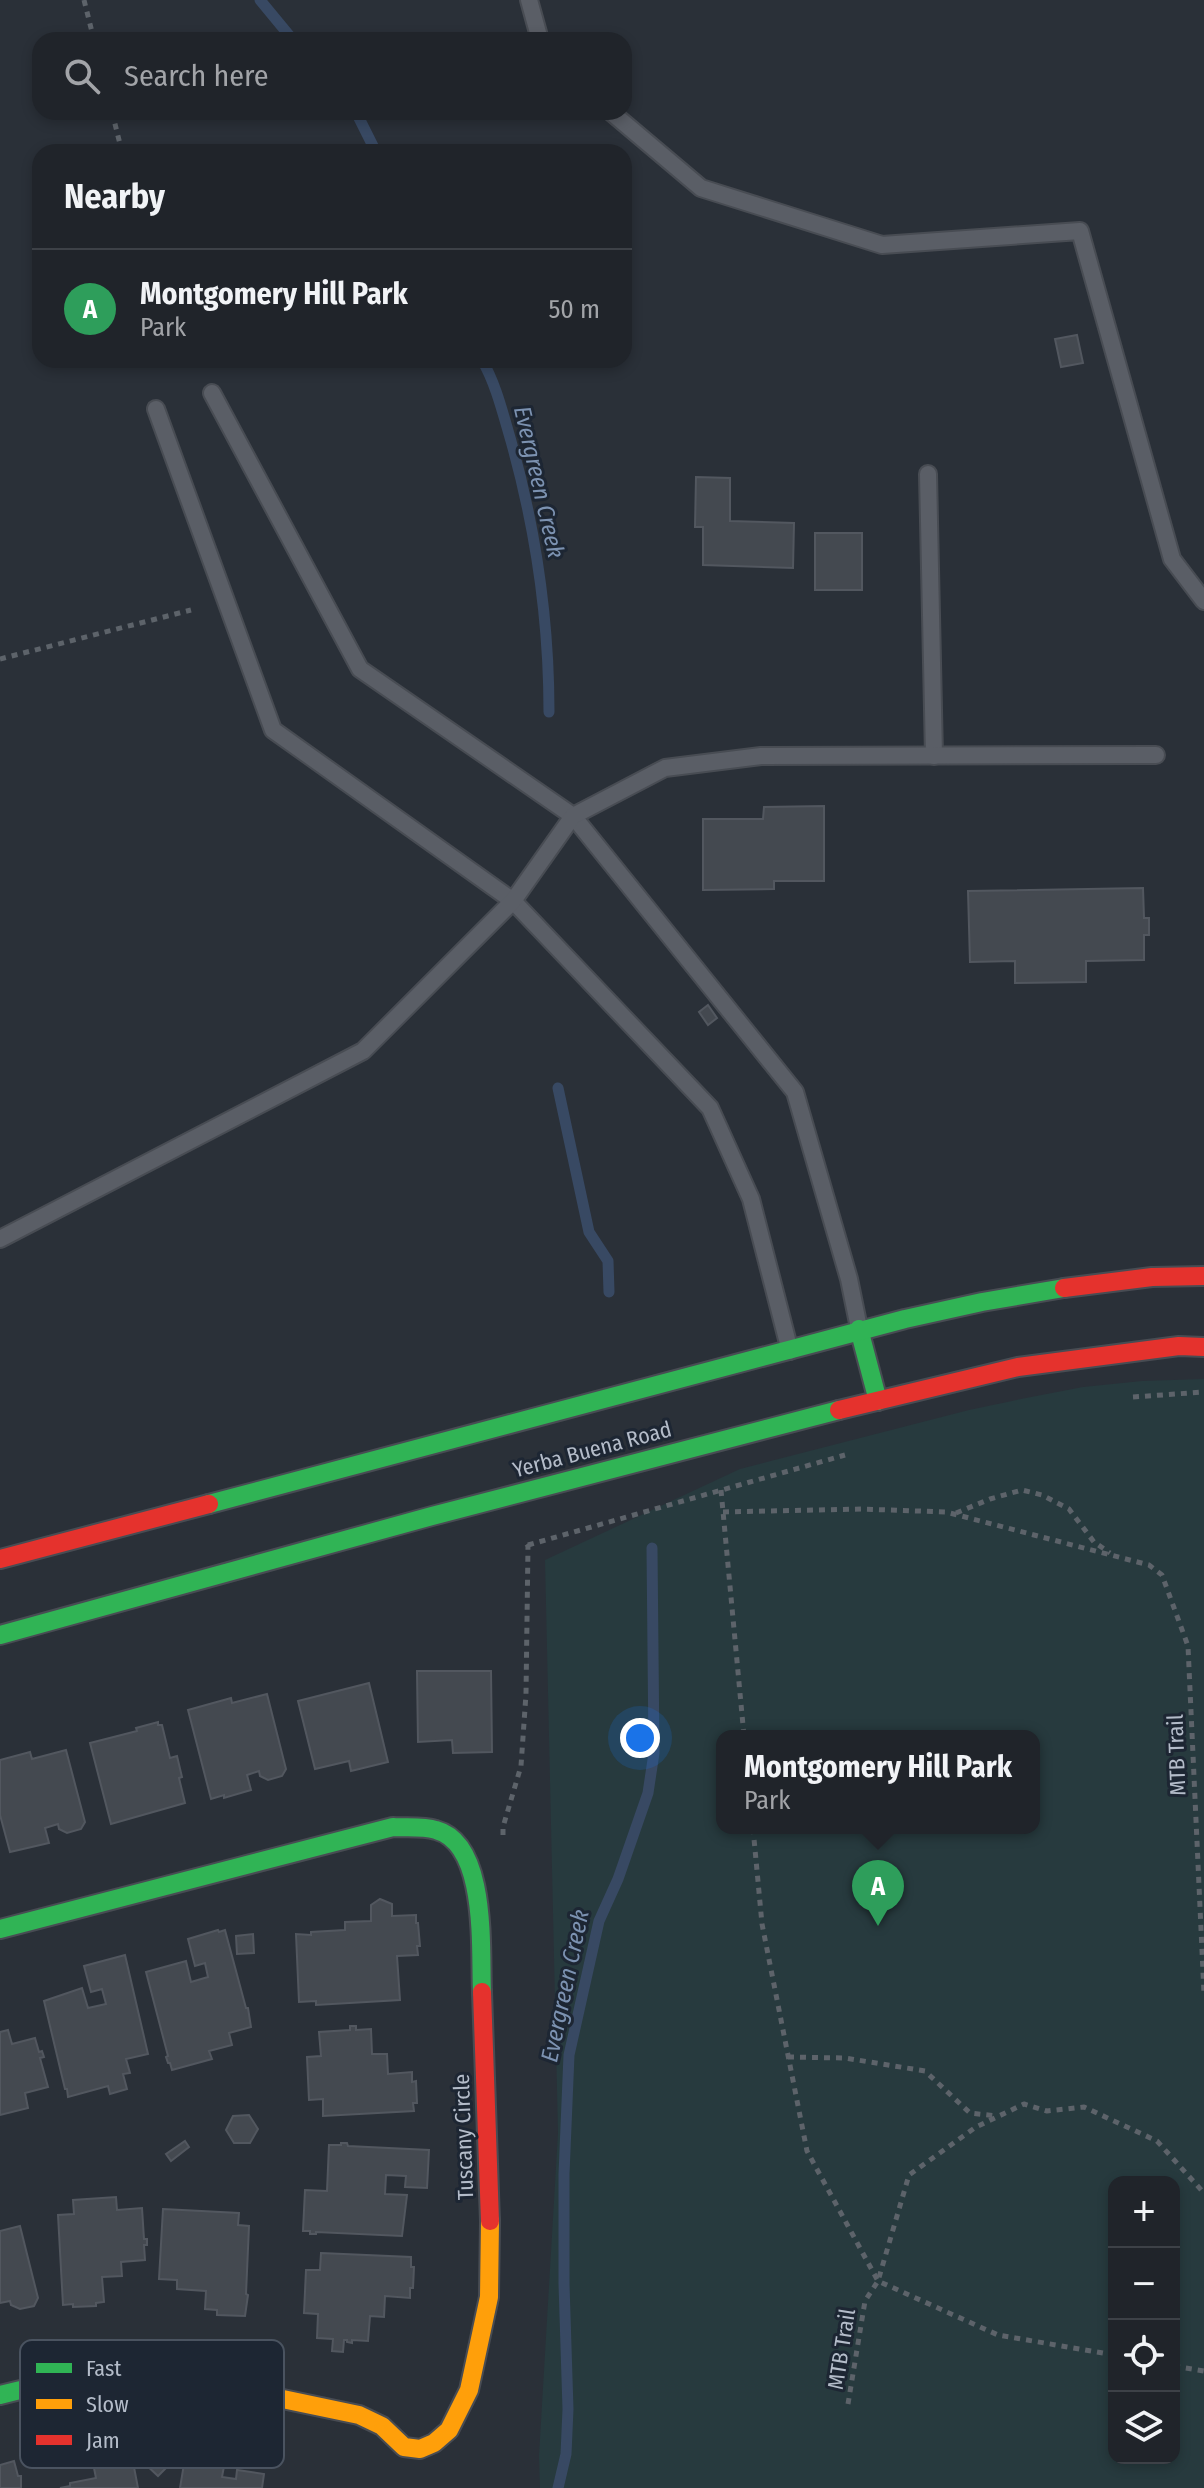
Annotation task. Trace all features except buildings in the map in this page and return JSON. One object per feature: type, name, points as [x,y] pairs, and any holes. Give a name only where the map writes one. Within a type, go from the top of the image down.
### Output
[{"type":"street","name":"Yerba Buena Road","points":[[0,1559],[791,1357],[859,1329],[1033,1291],[1176,1274],[1204,1276]]},
{"type":"street","points":[[859,1329],[878,1401]]},
{"type":"street","name":"Yerba Buena Road","points":[[0,1635],[717,1441],[804,1411],[878,1401],[1018,1367],[1179,1346],[1204,1347]]},
{"type":"street","name":"Tuscany Circle","points":[[0,1929],[393,1827],[438,1830],[462,1847],[477,1886],[490,2182],[489,2297],[469,2390],[449,2430],[434,2443],[420,2449],[404,2447],[382,2426],[359,2415],[284,2400]]},
{"type":"street","name":"Tuscany Circle","points":[[0,2395],[20,2390]]},
{"type":"lane","points":[[529,0],[538,32]]},
{"type":"lane","points":[[620,120],[701,188],[882,245],[1080,231],[1172,559],[1204,601]]},
{"type":"lane","points":[[212,393],[360,669],[573,816],[795,1092],[849,1279],[859,1329]]},
{"type":"lane","points":[[156,409],[273,730],[513,901],[710,1108],[751,1199],[791,1357]]},
{"type":"lane","points":[[928,474],[934,756]]},
{"type":"lane","points":[[0,1239],[363,1051],[513,901],[573,816],[665,768],[761,756],[1156,755]]},
{"type":"path","points":[[84,0],[92,32]]},
{"type":"path","points":[[114,120],[120,144]]},
{"type":"path","points":[[0,659],[191,610]]},
{"type":"path","points":[[1121,1398],[1204,1392]]},
{"type":"path","points":[[717,1441],[743,1730]]},
{"type":"path","points":[[528,1546],[854,1452]]},
{"type":"path","name":"MTB Trail","points":[[955,1514],[1022,1490],[1042,1495],[1069,1509],[1094,1542],[1114,1556]]},
{"type":"path","name":"MTB Trail","points":[[723,1512],[861,1509],[955,1514],[1149,1565],[1162,1575],[1188,1646],[1204,1992]]},
{"type":"path","points":[[754,1834],[762,1924],[807,2151],[878,2281],[998,2335],[1108,2354]]},
{"type":"path","name":"MTB Trail","points":[[788,2057],[845,2058],[925,2071],[970,2113],[998,2116]]},
{"type":"path","name":"MTB Trail","points":[[848,2404],[865,2301],[878,2281],[909,2175],[976,2127],[1024,2104],[1047,2111],[1084,2107],[1157,2141],[1204,2193]]},
{"type":"path","points":[[1180,2367],[1204,2371]]},
{"type":"green space","points":[[1204,1379],[1204,2488],[540,2488],[539,2456],[558,2133],[545,1560],[740,1469],[969,1410],[1083,1387]]},
{"type":"waterway","name":"Evergreen Creek","points":[[260,0],[286,32]]},
{"type":"waterway","name":"Evergreen Creek","points":[[360,120],[372,144]]},
{"type":"waterway","name":"Evergreen Creek","points":[[486,368],[511,441],[534,542],[544,609],[549,712]]},
{"type":"waterway","name":"Evergreen Creek","points":[[558,1088],[589,1232],[608,1261],[609,1292]]},
{"type":"waterway","name":"Evergreen Creek","points":[[558,2488],[566,2454],[568,2409],[564,2174],[569,2055],[599,1921],[618,1879],[648,1793],[654,1753],[652,1548]]},
{"type":"traffic: fast","points":[[209,1504],[905,1319],[1064,1288]]},
{"type":"traffic: fast","points":[[859,1329],[878,1401]]},
{"type":"traffic: fast","points":[[0,1635],[432,1516],[839,1410]]},
{"type":"traffic: fast","points":[[0,1929],[393,1827],[426,1828],[453,1839],[465,1855],[473,1876],[478,1900],[482,1992]]},
{"type":"traffic: fast","points":[[0,2395],[20,2390]]},
{"type":"traffic: slow","points":[[284,2399],[359,2415],[382,2426],[404,2447],[420,2449],[434,2443],[449,2430],[469,2390],[489,2297],[490,2221]]},
{"type":"traffic: jam","points":[[1064,1288],[1152,1277],[1204,1276]]},
{"type":"traffic: jam","points":[[839,1410],[1018,1367],[1179,1346],[1204,1347]]},
{"type":"traffic: jam","points":[[0,1559],[209,1504]]},
{"type":"traffic: jam","points":[[482,1992],[490,2221]]},
{"type":"place","name":"Montgomery Hill Park","points":[[878,1926]]}]
